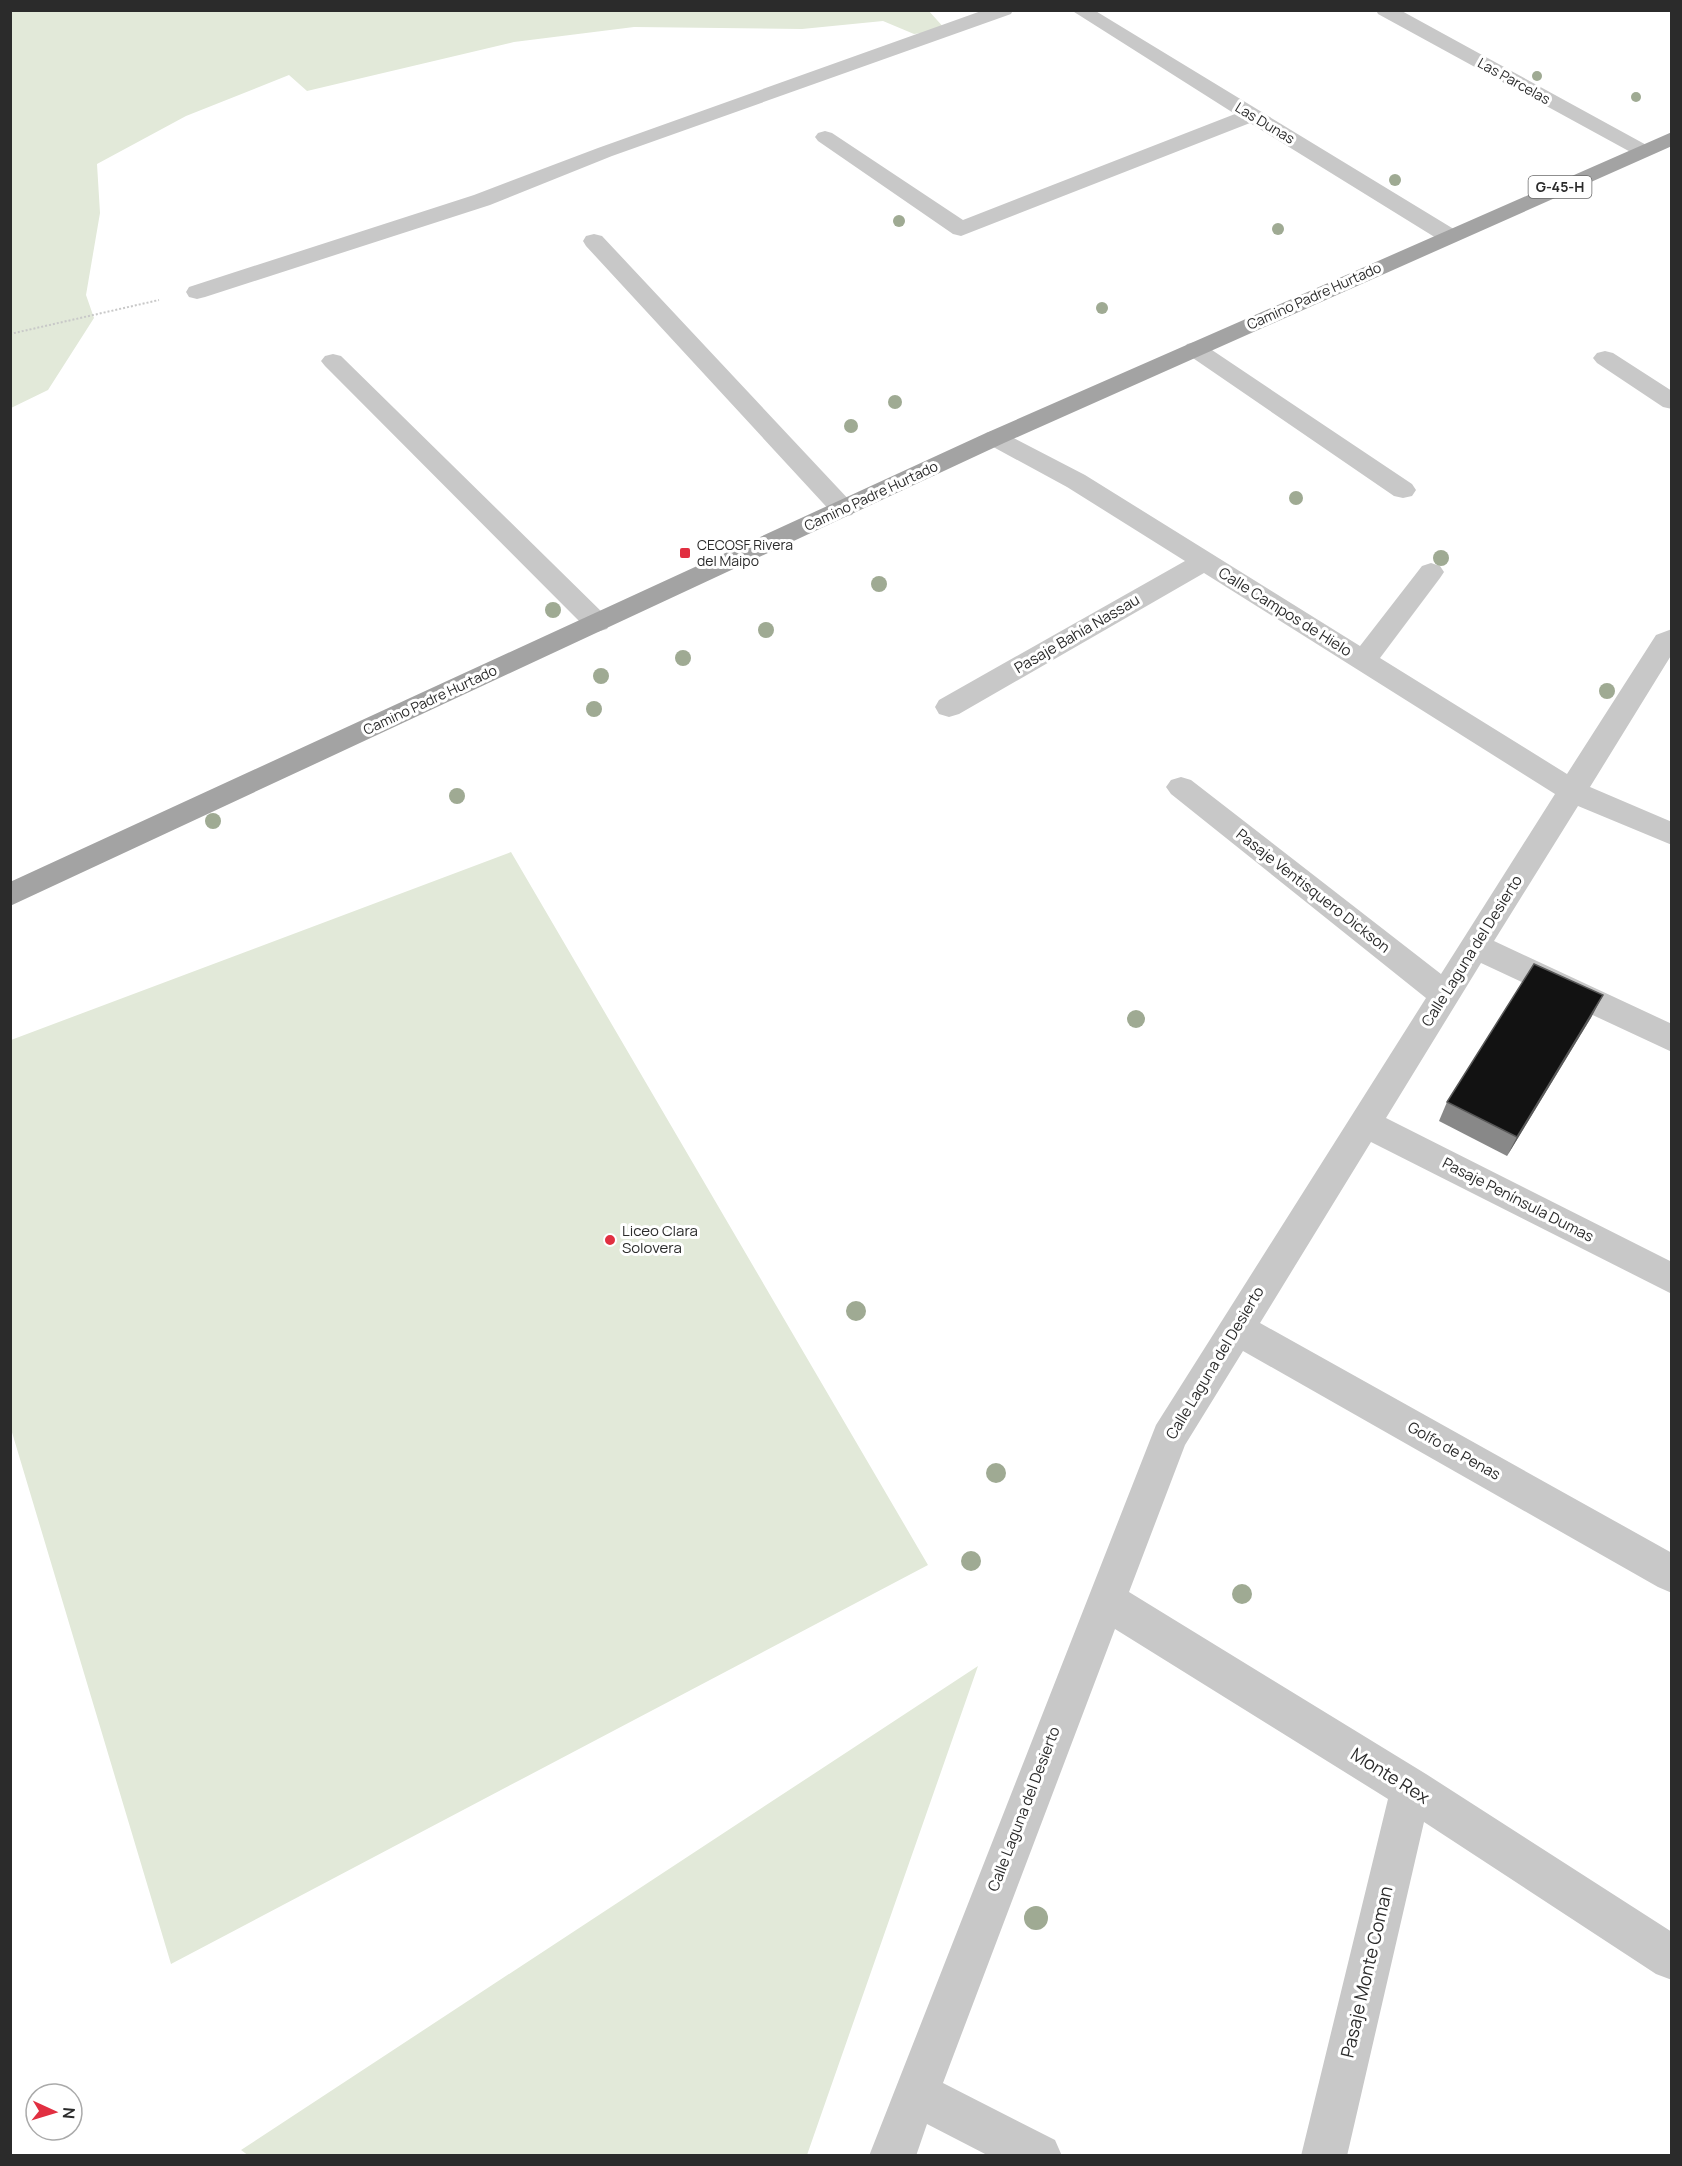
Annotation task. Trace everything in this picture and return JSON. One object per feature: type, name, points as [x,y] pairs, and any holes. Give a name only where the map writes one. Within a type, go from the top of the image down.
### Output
[{"type":"main road","name":"Camino Padre Hurtado","points":[[10,895],[995,438],[1671,139]]},
{"type":"street","points":[[197,292],[482,200],[683,124],[1004,10]]},
{"type":"street","name":"Las Dunas","points":[[1080,10],[1449,236]]},
{"type":"street","name":"Las Parcelas","points":[[1385,10],[1643,151]]},
{"type":"street","points":[[825,137],[961,229],[1251,115]]},
{"type":"street","points":[[594,241],[843,509]]},
{"type":"street","points":[[1195,349],[1403,490]]},
{"type":"street","points":[[1605,358],[1671,402]]},
{"type":"street","points":[[333,362],[597,623]]},
{"type":"street","name":"Calle Campos de Hielo","points":[[995,438],[1076,481],[1572,791],[1671,834]]},
{"type":"street","name":"Pasaje Bahía Nassau","points":[[949,707],[1204,561]]},
{"type":"street","points":[[1363,661],[1431,572]]},
{"type":"street","name":"Calle Laguna del Desierto","points":[[892,2156],[1169,1437],[1572,791],[1666,653]]},
{"type":"street","name":"Pasaje Ventisquero Dickson","points":[[1181,787],[1445,995]]},
{"type":"street","points":[[1475,946],[1671,1038]]},
{"type":"street","name":"Pasaje Península Dumas","points":[[1364,1123],[1671,1279]]},
{"type":"street","name":"Golfo de Penas","points":[[1236,1328],[1671,1574]]},
{"type":"street","name":"Monte Rex","points":[[1105,1600],[1411,1789],[1671,1958]]},
{"type":"street","name":"Pasaje Monte Coman","points":[[1324,2156],[1411,1789]]},
{"type":"street","points":[[915,2093],[1039,2156]]},
{"type":"path","points":[[10,334],[197,292]]},
{"type":"green space","points":[[928,10],[946,30],[914,34],[883,21],[802,29],[634,27],[514,42],[307,91],[289,75],[186,116],[97,164],[100,213],[86,295],[94,318],[48,390],[11,408],[10,11]]},
{"type":"green space","points":[[511,852],[928,1565],[171,1964],[11,1429],[11,1040]]},
{"type":"green space","points":[[978,1666],[807,2155],[249,2156],[241,2150]]},
{"type":"building","points":[[1534,964],[1603,995],[1517,1137],[1447,1102]]},
{"type":"place","name":"CECOSF Rivera del Maipo","points":[[685,553]]},
{"type":"place","name":"Liceo Clara Solovera","points":[[610,1240]]}]
